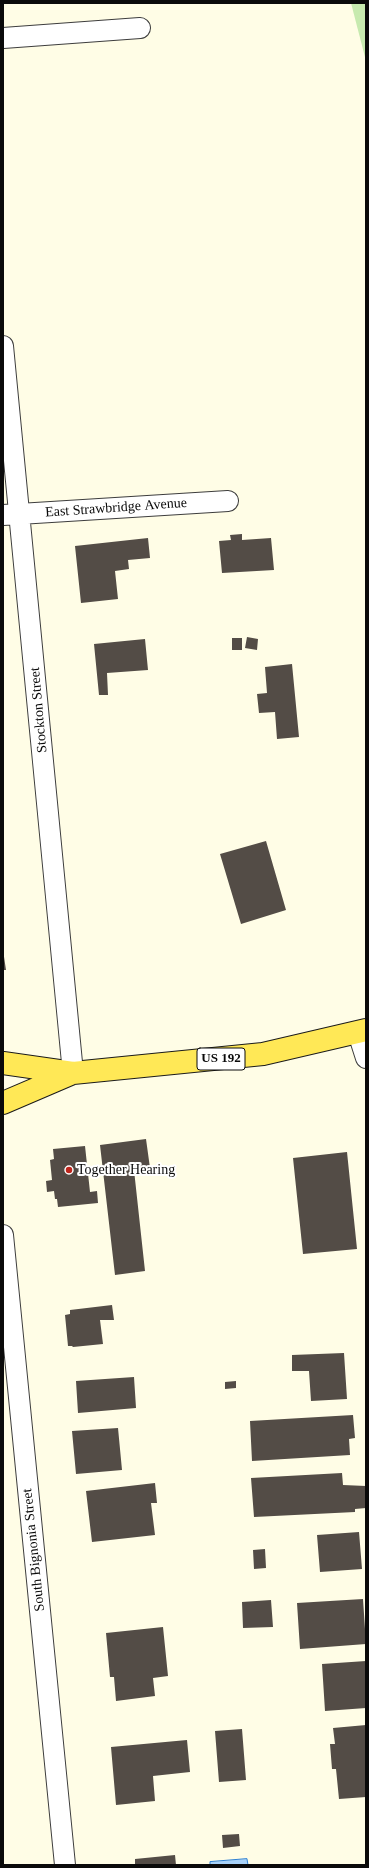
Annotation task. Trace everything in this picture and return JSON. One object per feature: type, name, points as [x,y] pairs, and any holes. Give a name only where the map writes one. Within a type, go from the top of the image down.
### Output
[{"type":"main road","name":"US 192","points":[[3,1063],[73,1073],[263,1054],[362,1031]]},
{"type":"main road","name":"US 192","points":[[3,1104],[73,1073]]},
{"type":"street","points":[[3,38],[140,28]]},
{"type":"street","name":"Stockton Street","points":[[3,346],[12,515],[73,1073]]},
{"type":"street","name":"East Strawbridge Avenue","points":[[12,515],[228,501]]},
{"type":"street","points":[[362,1031],[366,1058]]},
{"type":"street","name":"South Bignonia Street","points":[[3,1235],[65,1865]]},
{"type":"green space","points":[[351,3],[366,3],[366,61]]},
{"type":"water","points":[[247,1859],[248,1865],[210,1865],[210,1862]]},
{"type":"building","points":[[242,534],[242,540],[271,538],[274,570],[222,573],[219,541],[231,540],[230,535]]},
{"type":"building","points":[[148,538],[150,558],[128,560],[129,569],[115,571],[118,599],[81,603],[75,546]]},
{"type":"building","points":[[247,637],[258,639],[257,650],[245,648]]},
{"type":"building","points":[[232,638],[242,638],[242,650],[232,650]]},
{"type":"building","points":[[145,639],[148,670],[107,673],[108,695],[99,695],[94,644]]},
{"type":"building","points":[[292,664],[299,737],[277,739],[275,712],[259,713],[257,694],[267,693],[265,667]]},
{"type":"building","points":[[266,841],[286,910],[241,924],[220,854]]},
{"type":"building","points":[[3,950],[6,970],[3,970]]},
{"type":"building","points":[[146,1139],[150,1168],[134,1170],[145,1271],[115,1275],[100,1145]]},
{"type":"building","name":"Together Hearing","points":[[85,1146],[90,1192],[97,1191],[98,1203],[58,1207],[54,1191],[47,1192],[46,1181],[52,1180],[50,1160],[54,1159],[53,1149]]},
{"type":"building","points":[[347,1152],[357,1249],[303,1254],[293,1158]]},
{"type":"building","points":[[112,1305],[114,1320],[100,1320],[103,1344],[73,1347],[68,1346],[65,1315],[70,1314],[70,1310]]},
{"type":"building","points":[[344,1353],[347,1399],[311,1401],[309,1371],[292,1371],[292,1355]]},
{"type":"building","points":[[134,1377],[136,1408],[78,1413],[76,1381]]},
{"type":"building","points":[[236,1381],[236,1388],[225,1389],[225,1382]]},
{"type":"building","points":[[353,1415],[355,1438],[349,1439],[350,1455],[252,1461],[250,1421]]},
{"type":"building","points":[[118,1428],[122,1470],[76,1474],[72,1431]]},
{"type":"building","points":[[342,1473],[343,1485],[366,1486],[366,1508],[355,1509],[355,1512],[254,1517],[251,1478]]},
{"type":"building","points":[[155,1483],[157,1503],[151,1503],[155,1535],[92,1542],[86,1491]]},
{"type":"building","points":[[359,1532],[362,1569],[320,1572],[317,1535]]},
{"type":"building","points":[[265,1549],[266,1568],[254,1569],[253,1550]]},
{"type":"building","points":[[363,1599],[366,1644],[300,1649],[297,1603]]},
{"type":"building","points":[[271,1600],[273,1627],[243,1628],[242,1602]]},
{"type":"building","points":[[163,1627],[168,1676],[153,1678],[155,1696],[116,1701],[114,1677],[110,1677],[106,1633]]},
{"type":"building","points":[[366,1661],[366,1708],[325,1711],[322,1664]]},
{"type":"building","points":[[366,1725],[366,1797],[339,1799],[336,1769],[332,1769],[330,1744],[335,1744],[333,1728]]},
{"type":"building","points":[[242,1729],[246,1780],[219,1782],[215,1731]]},
{"type":"building","points":[[187,1740],[190,1772],[153,1776],[155,1801],[116,1805],[111,1747]]},
{"type":"building","points":[[239,1834],[240,1846],[223,1848],[222,1835]]},
{"type":"building","points":[[175,1855],[176,1865],[135,1865],[135,1859]]},
{"type":"place","name":"Together Hearing","points":[[69,1170]]}]
